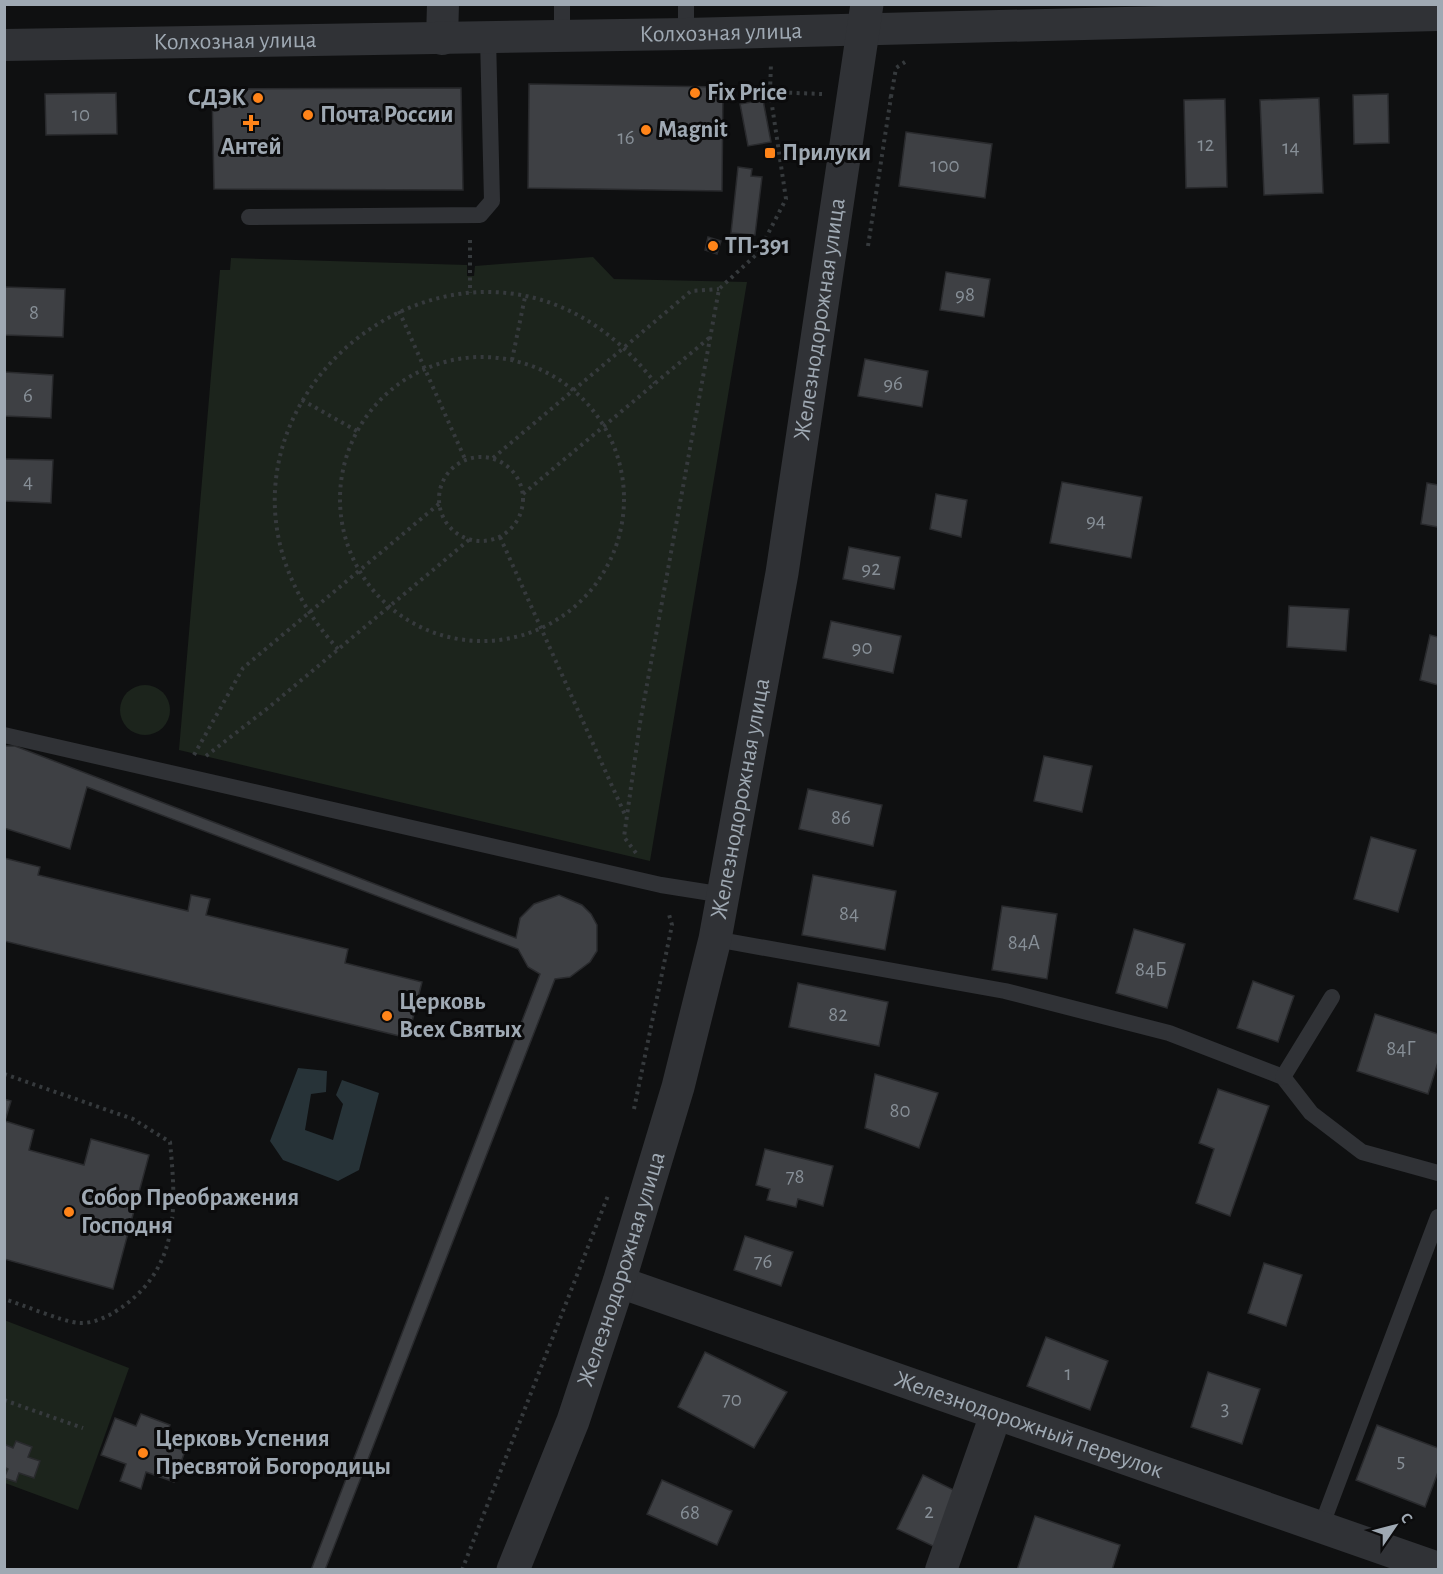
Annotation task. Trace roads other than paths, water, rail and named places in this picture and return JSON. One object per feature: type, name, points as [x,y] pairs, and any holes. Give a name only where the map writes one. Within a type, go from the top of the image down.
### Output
[{"type":"street","points":[[442,39],[443,4]]},
{"type":"street","name":"Колхозная улица","points":[[4,45],[562,37],[686,19],[1290,12],[1438,15]]},
{"type":"street","name":"Железнодорожная улица","points":[[513,1569],[573,1421],[619,1282],[678,1087],[715,939],[782,573],[833,240],[864,17]]},
{"type":"street","name":"Железнодорожный переулок","points":[[619,1282],[1438,1568]]},
{"type":"street","points":[[941,1569],[996,1414]]},
{"type":"lane","points":[[562,4],[562,37]]},
{"type":"lane","points":[[249,217],[480,215],[492,201],[488,38]]},
{"type":"lane","points":[[4,735],[661,885],[724,895]]},
{"type":"lane","points":[[715,939],[1005,991],[1169,1033],[1282,1077],[1311,1113],[1362,1152],[1438,1173]]},
{"type":"lane","points":[[1282,1077],[1332,998]]},
{"type":"lane","points":[[1322,1527],[1438,1217]]},
{"type":"place","name":"Fix Price","points":[[695,93]]},
{"type":"place","name":"СДЭК","points":[[258,98]]},
{"type":"place","name":"Почта России","points":[[308,115]]},
{"type":"place","name":"Антей","points":[[251,123]]},
{"type":"place","name":"Magnit","points":[[646,130]]},
{"type":"place","name":"Прилуки","points":[[770,153]]},
{"type":"place","name":"ТП-391","points":[[713,246]]},
{"type":"place","name":"Церковь Всех Святых","points":[[387,1016]]},
{"type":"place","name":"Собор Преображения Господня","points":[[69,1212]]},
{"type":"place","name":"Церковь Успения Пресвятой Богородицы","points":[[143,1453]]}]
